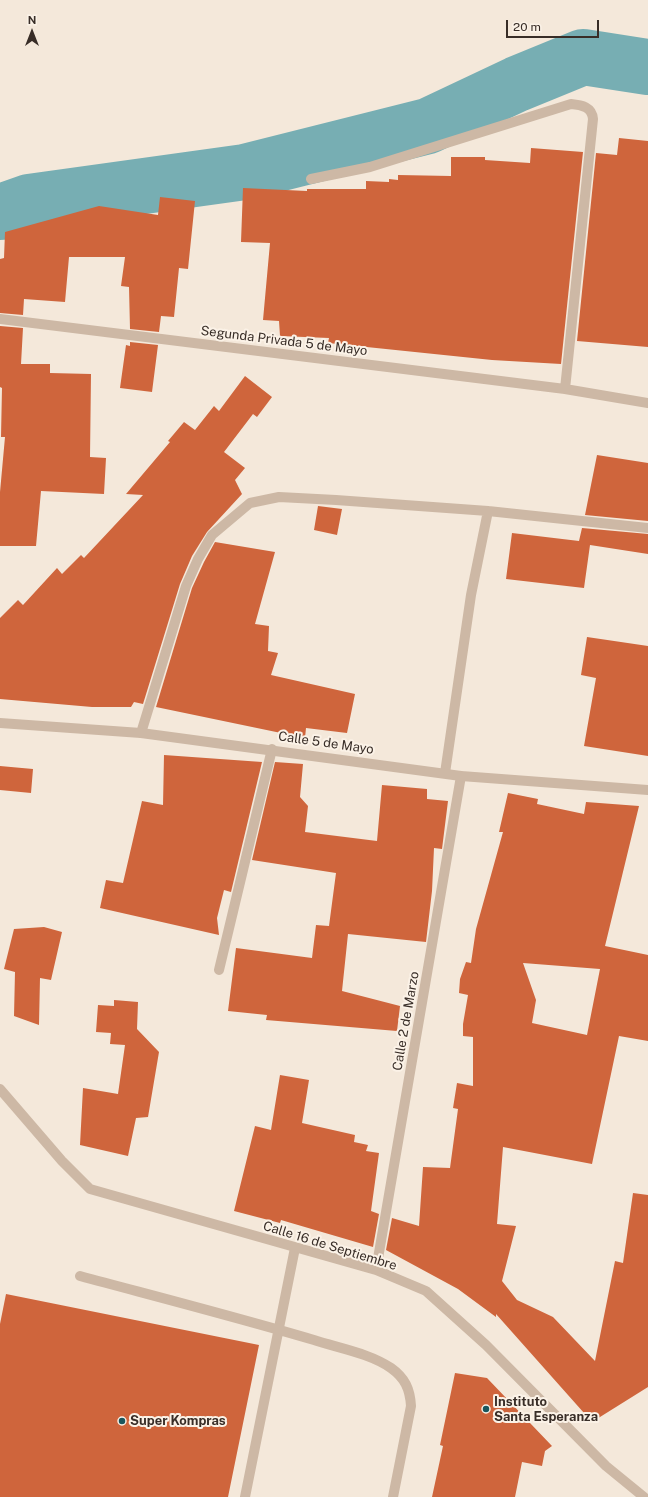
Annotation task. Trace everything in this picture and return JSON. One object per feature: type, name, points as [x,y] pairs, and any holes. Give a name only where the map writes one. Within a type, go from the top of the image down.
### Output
[{"type":"street","points":[[311,179],[370,167],[571,104],[581,105],[588,108],[592,113],[593,119],[565,389]]},
{"type":"street","name":"Segunda Privada 5 de Mayo","points":[[0,319],[565,389],[648,403]]},
{"type":"street","points":[[141,733],[186,586],[198,559],[212,536],[250,503],[279,497],[488,511],[648,528]]},
{"type":"street","points":[[445,772],[471,595],[488,511]]},
{"type":"street","name":"Calle 5 de Mayo","points":[[0,723],[141,733],[445,772],[461,776],[648,790]]},
{"type":"street","points":[[219,970],[272,749]]},
{"type":"street","name":"Calle 2 de Marzo","points":[[376,1270],[461,776]]},
{"type":"street","name":"Calle 16 de Septiembre","points":[[0,1089],[62,1161],[90,1189],[376,1270],[426,1291],[486,1345],[606,1466],[644,1497]]},
{"type":"street","points":[[245,1497],[295,1248]]},
{"type":"street","points":[[80,1276],[279,1330],[374,1359],[390,1367],[403,1379],[410,1391],[411,1406],[393,1497]]},
{"type":"building","points":[[619,138],[648,141],[648,347],[577,341],[596,153],[617,155]]},
{"type":"building","points":[[531,148],[583,152],[561,364],[492,360],[328,343],[329,338],[280,336],[279,321],[263,320],[270,243],[241,242],[243,188],[307,191],[307,189],[366,189],[366,181],[389,182],[389,179],[398,180],[398,175],[451,176],[451,157],[485,157],[485,160],[530,163]]},
{"type":"building","points":[[160,197],[195,201],[188,269],[179,268],[174,317],[161,316],[159,332],[130,329],[129,287],[121,286],[125,257],[69,257],[65,302],[24,299],[23,315],[0,313],[0,259],[4,258],[5,232],[99,206],[158,215]]},
{"type":"building","points":[[0,326],[23,328],[21,364],[50,364],[50,373],[91,374],[90,457],[106,458],[104,494],[41,491],[36,546],[0,546],[0,492],[5,437],[1,437],[2,388],[0,387]]},
{"type":"building","points":[[130,342],[158,345],[152,392],[120,388],[126,345],[130,346]]},
{"type":"building","points":[[245,376],[272,397],[257,417],[253,414],[224,452],[245,468],[235,480],[242,494],[207,532],[192,556],[180,584],[143,704],[134,702],[131,707],[92,707],[0,699],[0,618],[18,600],[23,605],[57,568],[62,574],[81,555],[84,558],[143,495],[126,494],[170,442],[168,441],[184,422],[195,430],[214,406],[219,411]]},
{"type":"building","points":[[597,455],[648,463],[648,521],[585,515]]},
{"type":"building","points":[[318,506],[342,509],[337,535],[314,530]]},
{"type":"building","points":[[582,528],[648,534],[648,554],[590,545],[584,588],[506,579],[512,533],[579,541]]},
{"type":"building","points":[[215,542],[275,552],[255,624],[269,626],[268,651],[278,653],[271,675],[355,694],[347,733],[306,728],[305,738],[156,707],[192,588]]},
{"type":"building","points":[[587,637],[648,646],[648,756],[584,746],[596,678],[581,675]]},
{"type":"building","points":[[164,755],[262,762],[231,892],[224,890],[217,918],[219,935],[100,908],[106,880],[123,883],[142,801],[163,805]]},
{"type":"building","points":[[275,762],[303,764],[300,797],[308,806],[305,832],[377,841],[382,785],[427,789],[427,799],[448,801],[442,849],[434,848],[432,891],[426,942],[348,934],[342,991],[400,1006],[397,1031],[266,1020],[267,1015],[228,1011],[236,948],[312,958],[316,925],[329,926],[336,873],[252,860]]},
{"type":"building","points":[[0,766],[33,769],[31,793],[0,790]]},
{"type":"building","points":[[508,793],[538,799],[537,804],[584,814],[586,802],[639,806],[605,946],[648,955],[648,1041],[619,1036],[592,1164],[503,1147],[497,1224],[516,1226],[502,1281],[517,1300],[553,1317],[595,1361],[615,1261],[623,1263],[633,1193],[648,1195],[648,1387],[592,1422],[496,1314],[496,1317],[458,1289],[386,1250],[392,1218],[419,1226],[423,1167],[450,1168],[458,1109],[453,1108],[457,1083],[473,1086],[473,1037],[463,1036],[463,1024],[468,995],[459,993],[460,979],[466,962],[471,963],[476,929],[503,832],[499,832]],"holes":[[[523,963],[600,969],[587,1035],[532,1023],[536,1000]]]},
{"type":"building","points":[[44,927],[62,932],[51,980],[40,978],[39,1025],[14,1016],[15,972],[4,969],[14,929]]},
{"type":"building","points":[[114,1000],[138,1002],[137,1029],[159,1052],[148,1117],[136,1118],[128,1156],[80,1145],[83,1088],[118,1094],[125,1045],[110,1044],[111,1033],[96,1032],[98,1005],[114,1006]]},
{"type":"building","points":[[280,1075],[309,1080],[302,1123],[355,1135],[354,1142],[368,1145],[366,1151],[379,1153],[371,1211],[379,1214],[373,1247],[281,1220],[280,1223],[234,1211],[255,1126],[271,1130]]},
{"type":"building","name":"Super Kompras","points":[[6,1294],[259,1345],[228,1497],[0,1497],[0,1324]]},
{"type":"building","points":[[455,1373],[487,1378],[552,1446],[545,1451],[542,1466],[522,1462],[515,1497],[432,1497],[443,1446],[440,1445]]},
{"type":"waterway","points":[[0,212],[29,202],[245,172],[428,126],[517,84],[583,57],[648,67]]},
{"type":"place","name":"Instituto Santa Esperanza","points":[[486,1409]]},
{"type":"place","name":"Super Kompras","points":[[122,1421]]}]
